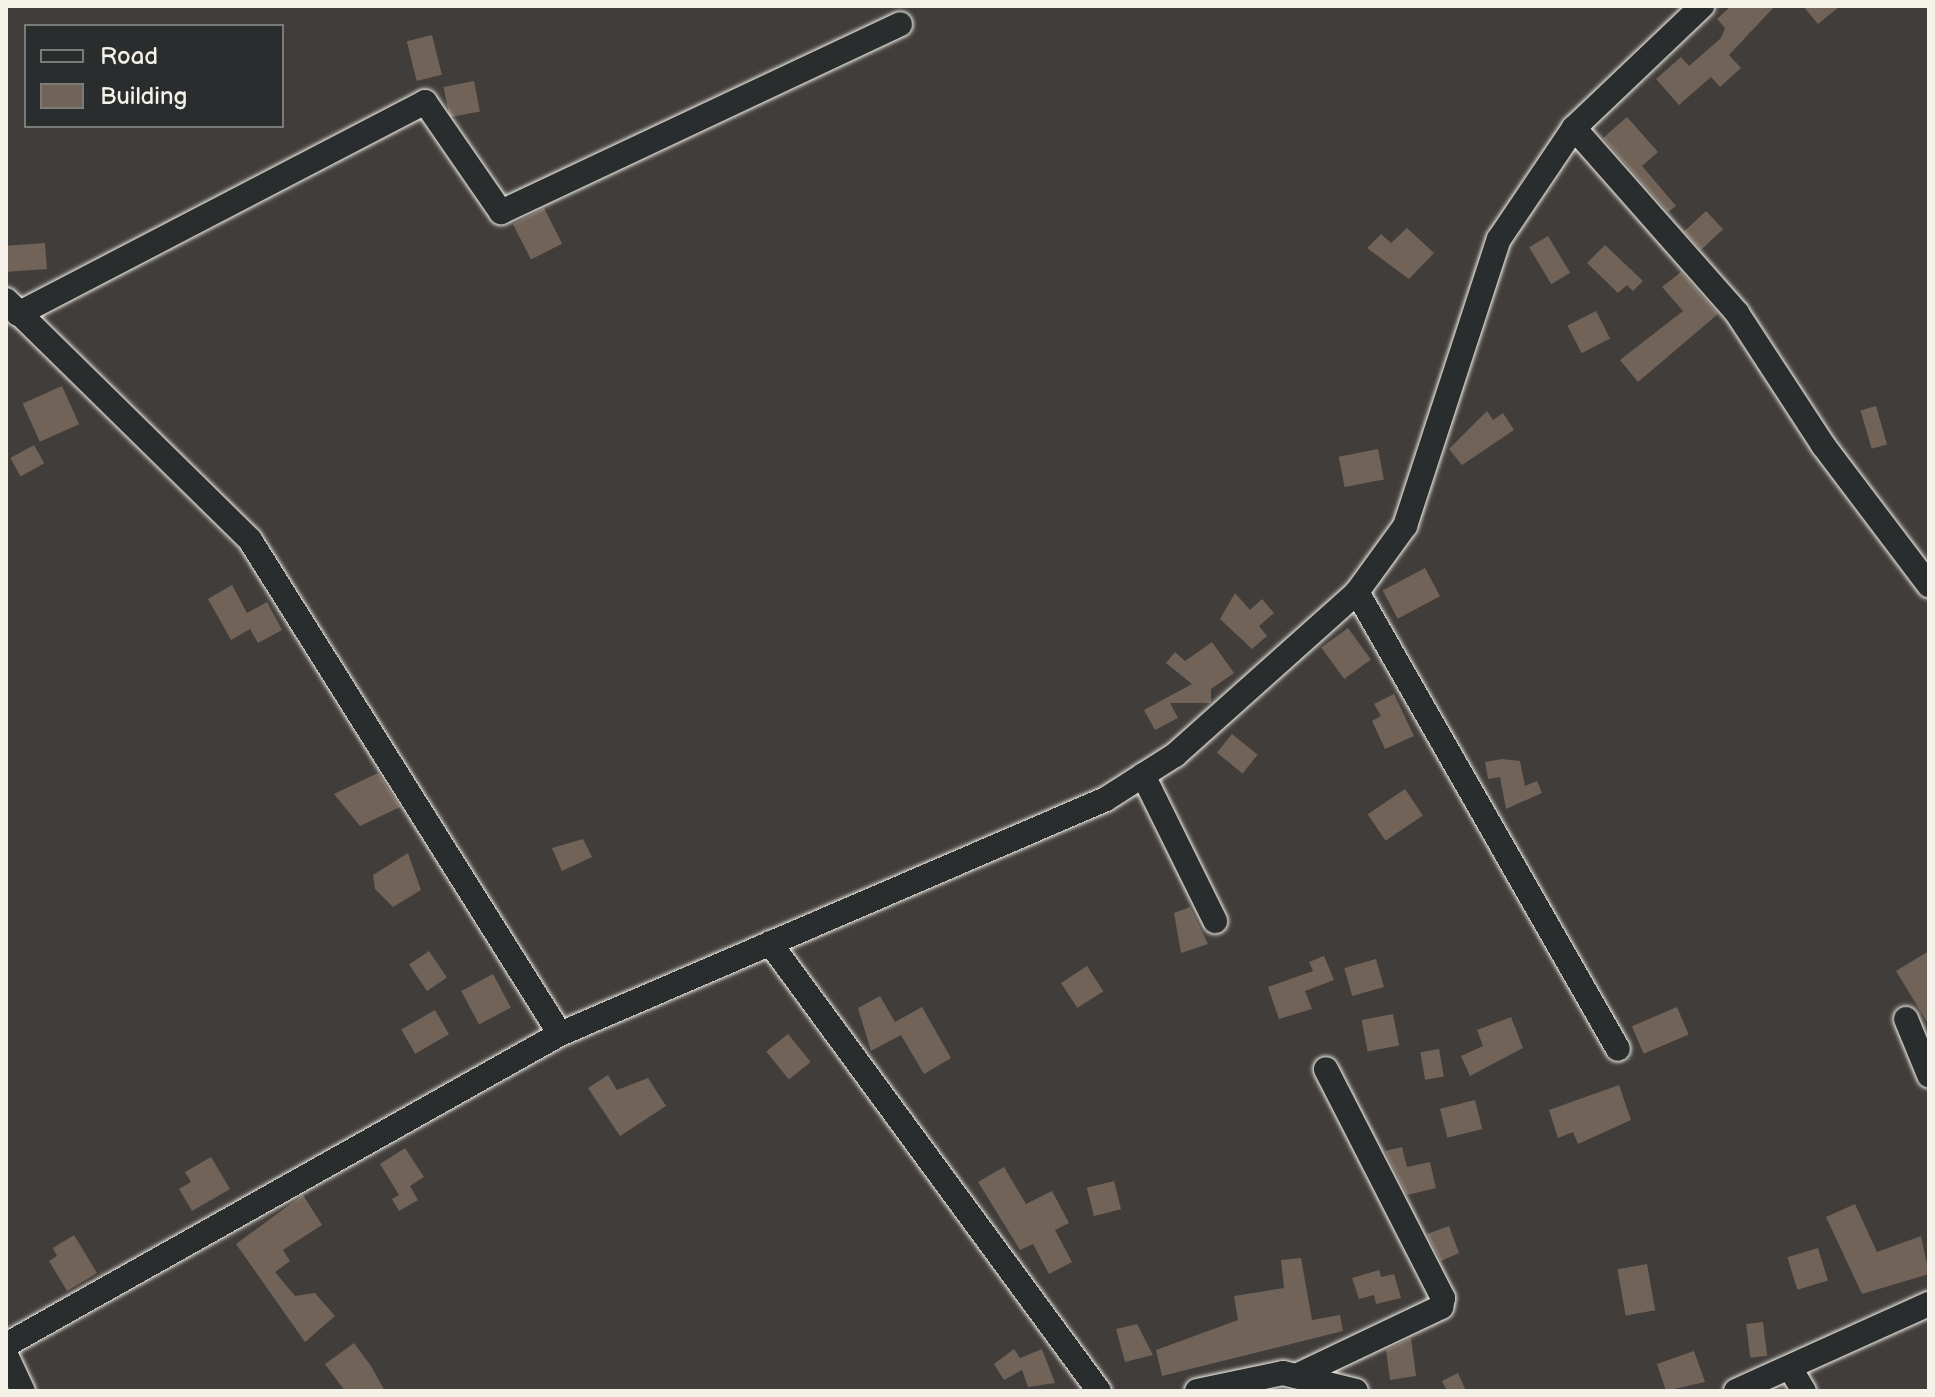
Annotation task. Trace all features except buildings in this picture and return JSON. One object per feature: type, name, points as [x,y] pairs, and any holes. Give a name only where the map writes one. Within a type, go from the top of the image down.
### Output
[{"type":"street","points":[[6,1345],[560,1034],[1106,799],[1143,775],[1357,592],[1405,526],[1499,239],[1574,128],[1702,6]]},
{"type":"street","points":[[560,1034],[250,540],[12,307],[425,102],[501,212],[900,24]]},
{"type":"street","points":[[1574,128],[1737,313],[1823,445],[1929,585]]},
{"type":"street","points":[[1357,592],[1618,1049]]},
{"type":"street","points":[[1143,775],[1215,921]]},
{"type":"street","points":[[770,943],[1099,1391]]},
{"type":"street","points":[[1906,1019],[1929,1075]]},
{"type":"street","points":[[1197,1391],[1296,1376],[1441,1307],[1443,1298],[1326,1069]]},
{"type":"street","points":[[1736,1391],[1929,1304]]},
{"type":"street","points":[[6,1355],[23,1391]]},
{"type":"street","points":[[1790,1368],[1804,1391]]},
{"type":"street","points":[[1296,1376],[1356,1391]]}]
